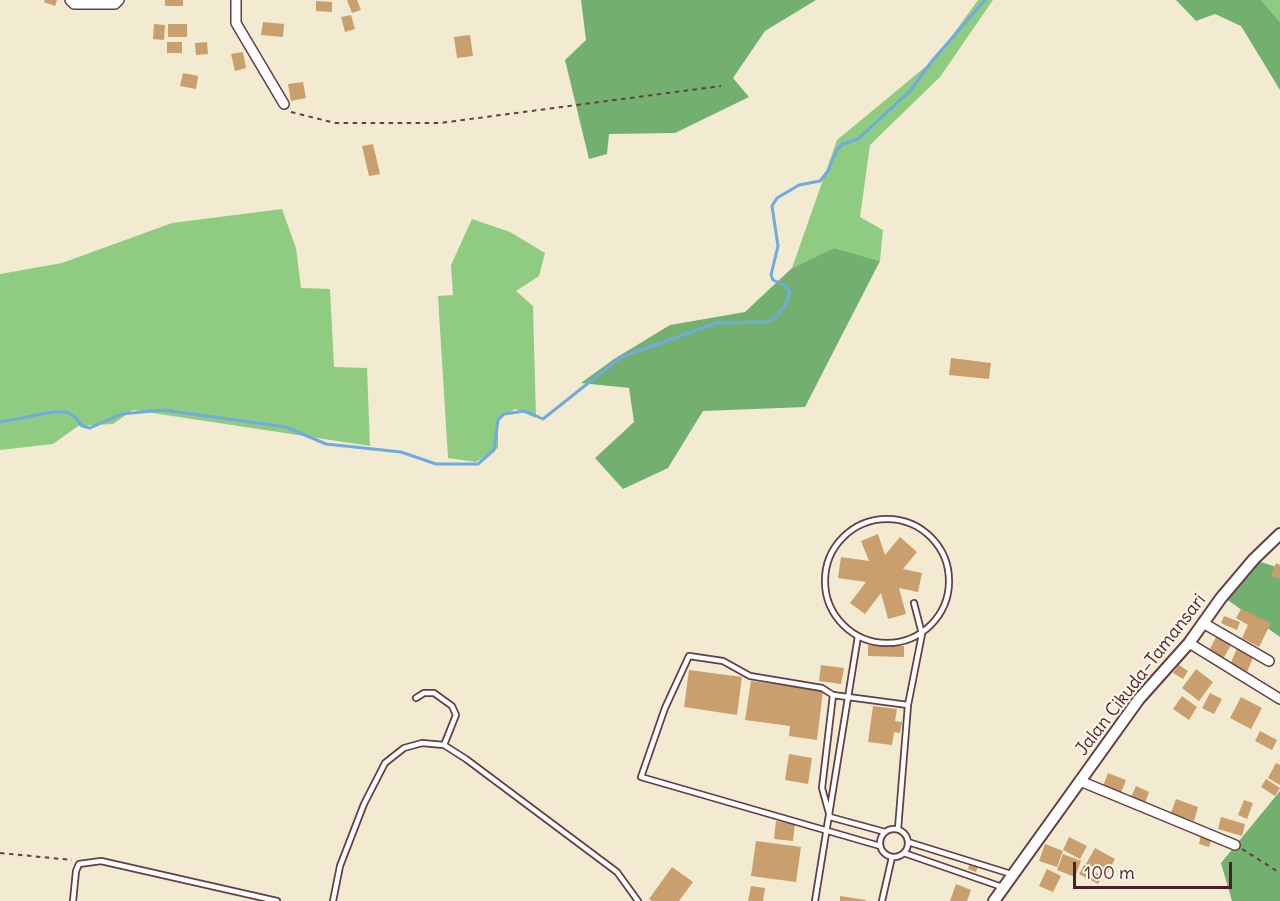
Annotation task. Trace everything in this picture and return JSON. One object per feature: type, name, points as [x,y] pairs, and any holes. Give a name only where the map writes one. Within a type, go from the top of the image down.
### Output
[{"type":"street","points":[[70,0],[74,4],[115,4],[119,0]]},
{"type":"street","points":[[236,0],[236,23],[284,104]]},
{"type":"street","name":"Jalan Cikuda–Tamansari","points":[[994,901],[1011,874],[1139,699],[1189,643],[1254,559],[1280,534]]},
{"type":"street","points":[[1203,623],[1269,661]]},
{"type":"street","points":[[1189,643],[1280,699]]},
{"type":"street","points":[[1080,781],[1235,845]]},
{"type":"lane","points":[[877,518],[903,519],[927,531],[943,552],[949,578],[945,603],[939,615],[922,634],[915,638],[890,643],[858,636],[838,620],[826,596],[825,570],[828,557],[843,535],[865,521],[877,518]]},
{"type":"lane","points":[[898,829],[908,705],[922,634],[914,603]]},
{"type":"lane","points":[[815,901],[858,636]]},
{"type":"lane","points":[[880,846],[641,777],[665,708],[689,656],[723,661],[750,676],[822,688],[833,695],[908,705]]},
{"type":"lane","points":[[416,698],[424,693],[434,693],[452,706],[456,715],[444,745]]},
{"type":"lane","points":[[830,817],[822,788],[833,695]]},
{"type":"lane","points":[[333,901],[340,866],[364,804],[386,763],[404,748],[422,743],[444,745],[617,872],[638,901]]},
{"type":"lane","points":[[826,756],[839,758]]},
{"type":"lane","points":[[830,817],[885,831],[898,829],[906,835],[908,842],[904,853]]},
{"type":"lane","points":[[885,831],[880,846],[882,851],[892,857],[904,853],[1002,887]]},
{"type":"lane","points":[[908,842],[1011,874]]},
{"type":"lane","points":[[882,901],[892,857]]},
{"type":"lane","points":[[73,901],[76,871],[84,861],[100,861],[277,901]]},
{"type":"path","points":[[284,104],[293,114],[334,123],[440,123],[722,86]]},
{"type":"path","points":[[1235,845],[1280,873]]},
{"type":"path","points":[[0,853],[84,861]]},
{"type":"green space","points":[[581,0],[816,0],[765,31],[733,78],[749,97],[675,133],[609,134],[607,154],[589,159],[565,60],[586,40]]},
{"type":"green space","points":[[978,0],[993,0],[940,77],[870,145],[860,217],[883,230],[880,261],[834,248],[792,268],[837,140],[936,58]]},
{"type":"green space","points":[[1176,0],[1261,0],[1280,22],[1280,90],[1241,26],[1215,14],[1196,21]]},
{"type":"green space","points":[[1261,0],[1280,0],[1280,22]]},
{"type":"green space","points":[[282,209],[296,248],[301,288],[330,289],[334,367],[367,368],[370,446],[133,410],[113,424],[78,426],[53,444],[0,450],[0,274],[62,263],[172,223]]},
{"type":"green space","points":[[472,219],[510,232],[545,253],[539,276],[516,291],[533,306],[536,418],[515,409],[498,419],[498,448],[476,462],[448,458],[438,296],[453,295],[451,265]]},
{"type":"green space","points":[[834,248],[880,261],[805,407],[703,411],[668,468],[623,489],[595,458],[634,422],[629,388],[581,383],[614,359],[670,325],[745,312],[792,268]]},
{"type":"green space","points":[[1251,559],[1280,568],[1280,637],[1222,596]]},
{"type":"green space","points":[[1280,791],[1280,901],[1232,901],[1221,863]]},
{"type":"building","points":[[45,0],[57,0],[55,6],[44,2]]},
{"type":"building","points":[[165,0],[183,0],[183,6],[165,6]]},
{"type":"building","points":[[347,0],[357,0],[361,10],[352,13]]},
{"type":"building","points":[[316,1],[332,2],[332,12],[316,11]]},
{"type":"building","points":[[351,15],[355,29],[345,32],[341,17]]},
{"type":"building","points":[[263,22],[284,24],[283,37],[261,35]]},
{"type":"building","points":[[154,24],[165,25],[164,40],[153,39]]},
{"type":"building","points":[[168,24],[187,24],[187,37],[168,37]]},
{"type":"building","points":[[470,35],[473,56],[457,58],[454,37]]},
{"type":"building","points":[[167,42],[182,42],[182,53],[167,53]]},
{"type":"building","points":[[207,42],[208,54],[196,55],[195,43]]},
{"type":"building","points":[[243,52],[246,68],[235,71],[231,54]]},
{"type":"building","points":[[183,73],[198,76],[196,89],[180,86]]},
{"type":"building","points":[[303,82],[306,98],[291,101],[288,84]]},
{"type":"building","points":[[373,144],[380,174],[369,176],[362,146]]},
{"type":"building","points":[[951,358],[991,363],[989,379],[949,375]]},
{"type":"building","points":[[878,534],[885,555],[900,537],[917,552],[903,569],[922,573],[918,592],[899,588],[906,614],[888,619],[881,593],[865,614],[850,603],[866,582],[838,578],[841,557],[869,561],[861,541]]},
{"type":"building","points":[[1276,563],[1280,565],[1280,579],[1271,576]]},
{"type":"building","points":[[1241,609],[1271,623],[1259,647],[1242,638],[1248,625],[1236,618]]},
{"type":"building","points":[[1224,616],[1240,622],[1237,630],[1221,623]]},
{"type":"building","points":[[1216,637],[1231,645],[1222,661],[1208,653]]},
{"type":"building","points":[[868,645],[904,646],[904,657],[868,656]]},
{"type":"building","points":[[1237,648],[1254,655],[1247,672],[1230,665]]},
{"type":"building","points":[[821,665],[844,668],[841,684],[819,681]]},
{"type":"building","points":[[1179,665],[1188,671],[1183,679],[1173,673]]},
{"type":"building","points":[[1196,669],[1213,682],[1199,701],[1182,688]]},
{"type":"building","points":[[689,670],[742,677],[737,715],[684,707]]},
{"type":"building","points":[[751,681],[823,691],[817,740],[789,736],[790,726],[745,720]]},
{"type":"building","points":[[1210,693],[1222,699],[1214,714],[1202,708]]},
{"type":"building","points":[[1182,696],[1197,707],[1189,720],[1173,709]]},
{"type":"building","points":[[1241,697],[1262,708],[1251,729],[1230,718]]},
{"type":"building","points":[[873,706],[897,709],[895,721],[902,722],[900,733],[894,732],[892,745],[868,742]]},
{"type":"building","points":[[1260,731],[1277,740],[1272,750],[1255,741]]},
{"type":"building","points":[[789,754],[812,758],[808,784],[785,780]]},
{"type":"building","points":[[1276,763],[1280,765],[1280,785],[1268,778]]},
{"type":"building","points":[[1108,773],[1126,780],[1121,793],[1103,786]]},
{"type":"building","points":[[1266,779],[1280,788],[1275,796],[1261,787]]},
{"type":"building","points":[[1136,786],[1149,792],[1145,803],[1131,797]]},
{"type":"building","points":[[1176,799],[1198,807],[1194,821],[1171,813]]},
{"type":"building","points":[[1244,800],[1253,803],[1247,819],[1238,815]]},
{"type":"building","points":[[1221,817],[1245,824],[1242,836],[1218,829]]},
{"type":"building","points":[[776,821],[795,824],[793,841],[774,839]]},
{"type":"building","points":[[1201,834],[1212,837],[1209,847],[1199,844]]},
{"type":"building","points":[[1069,837],[1087,846],[1080,859],[1063,850]]},
{"type":"building","points":[[756,841],[801,847],[796,882],[751,876]]},
{"type":"building","points":[[1045,844],[1063,851],[1057,867],[1039,861]]},
{"type":"building","points":[[1095,848],[1115,859],[1107,874],[1086,864]]},
{"type":"building","points":[[1063,854],[1081,861],[1075,877],[1057,870]]},
{"type":"building","points":[[970,862],[978,865],[976,872],[968,869]]},
{"type":"building","points":[[1084,865],[1102,876],[1098,884],[1079,874]]},
{"type":"building","points":[[672,867],[693,882],[679,901],[652,901],[649,899]]},
{"type":"building","points":[[1047,869],[1061,876],[1053,892],[1039,886]]},
{"type":"building","points":[[956,884],[971,890],[967,901],[950,901]]},
{"type":"building","points":[[751,886],[765,888],[763,901],[748,901]]},
{"type":"building","points":[[840,896],[866,900],[866,901],[840,901]]},
{"type":"waterway","points":[[0,422],[53,412],[67,412],[74,416],[82,426],[90,428],[121,414],[163,410],[286,427],[326,444],[401,452],[436,464],[478,464],[494,450],[498,420],[504,414],[525,411],[543,419],[621,357],[717,323],[766,322],[775,318],[786,304],[790,292],[784,285],[773,280],[771,275],[778,246],[772,206],[777,198],[799,185],[820,181],[828,171],[837,150],[843,144],[858,139],[910,91],[932,61],[985,0]]}]
